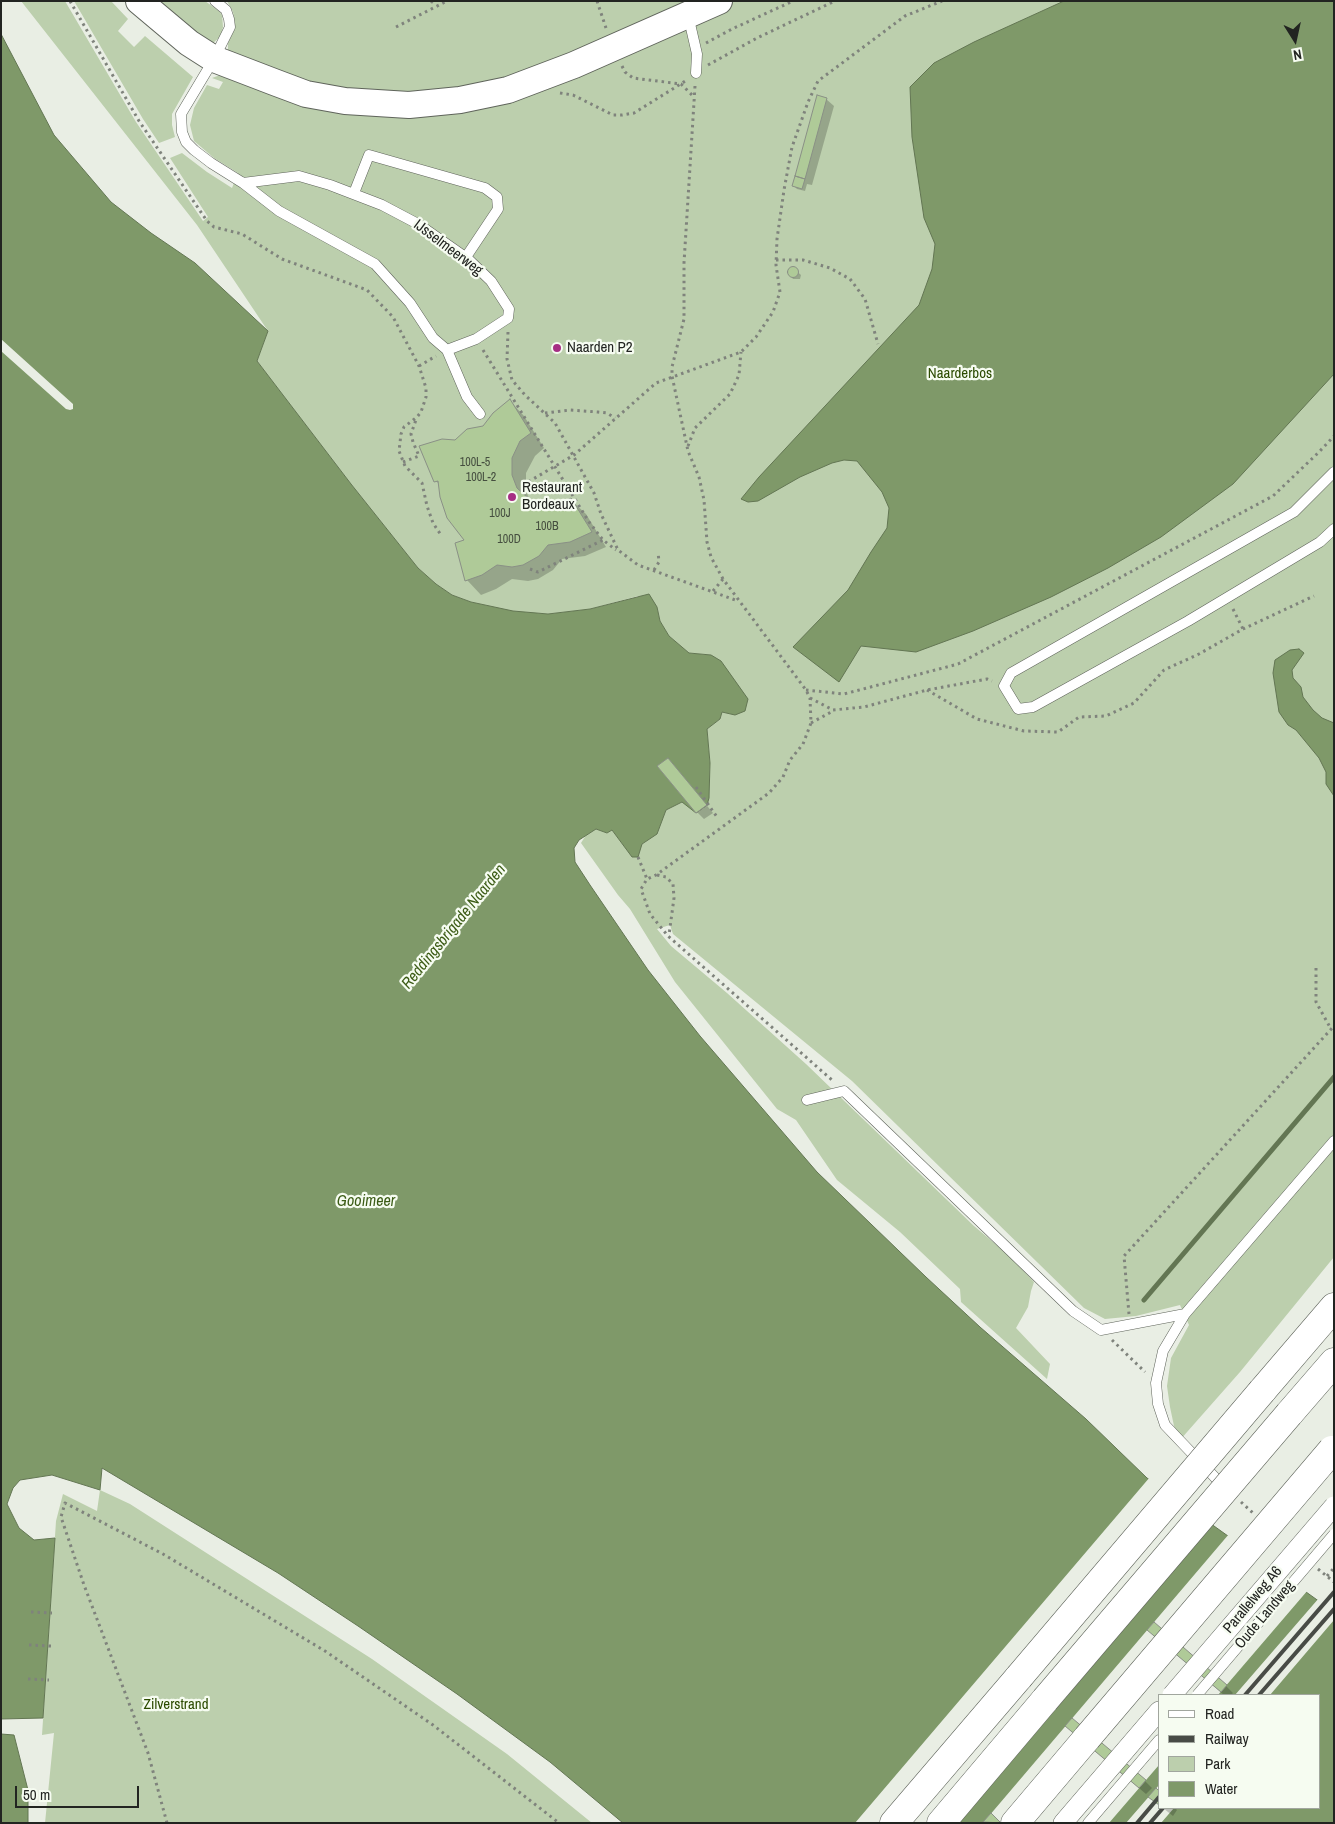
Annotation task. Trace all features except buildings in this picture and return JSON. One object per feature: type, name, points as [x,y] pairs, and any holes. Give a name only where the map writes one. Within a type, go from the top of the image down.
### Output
[{"type":"highway","points":[[894,1823],[1334,1307]]},
{"type":"highway","points":[[941,1823],[1334,1362]]},
{"type":"highway","points":[[1015,1823],[1333,1449]]},
{"type":"main road","points":[[139,1],[189,43],[214,59],[306,94],[345,101],[409,105],[481,97],[536,81],[719,1]]},
{"type":"street","name":"Parallelweg A6","points":[[1173,1694],[1334,1506]]},
{"type":"street","points":[[1063,1823],[1158,1712]]},
{"type":"lane","points":[[215,1],[226,10],[230,27],[214,59],[181,114],[182,132],[186,142],[211,163],[243,183],[279,211],[375,264],[410,303],[433,338],[446,350],[467,397],[480,414]]},
{"type":"lane","points":[[688,15],[697,54],[696,73]]},
{"type":"lane","points":[[354,193],[369,155],[485,188],[497,197],[498,209],[466,258]]},
{"type":"lane","name":"IJsselmeerweg","points":[[243,183],[299,176],[354,193],[382,205],[418,224],[466,258],[491,281],[509,309],[508,318]]},
{"type":"lane","points":[[446,350],[476,338],[508,318]]},
{"type":"lane","points":[[1334,472],[1294,512],[1011,673],[1004,686],[1018,709],[1033,707],[1227,598],[1320,542],[1334,529]]},
{"type":"lane","points":[[807,1100],[844,1091],[1073,1311],[1100,1330],[1185,1314]]},
{"type":"lane","points":[[1229,1492],[1165,1425],[1158,1404],[1156,1383],[1163,1351],[1185,1314],[1334,1141]]},
{"type":"lane","name":"Oude Landweg","points":[[1198,1694],[1334,1534]]},
{"type":"lane","points":[[1088,1823],[1158,1741]]},
{"type":"path","points":[[70,1],[139,120],[214,227],[242,234],[282,258],[367,290],[393,318],[419,366],[425,382],[426,392],[424,406],[412,427],[411,434],[419,456],[403,462]]},
{"type":"path","points":[[431,1],[436,5]]},
{"type":"path","points":[[396,27],[446,1]]},
{"type":"path","points":[[793,1],[732,28],[700,46],[696,73],[684,263],[684,319],[672,367],[672,376],[688,446],[699,477],[704,500],[706,542],[710,556],[723,580],[806,690],[810,698],[811,723],[803,744],[790,760],[783,777],[769,793],[656,875],[647,879],[641,889],[650,914],[668,936],[844,1091]]},
{"type":"path","points":[[523,485],[574,455],[656,383],[741,352],[756,337],[774,312],[780,292],[776,260],[784,190],[792,147],[808,102],[818,82],[905,16],[942,1]]},
{"type":"path","points":[[776,260],[802,260],[830,268],[850,278],[865,299],[878,344]]},
{"type":"path","points":[[508,318],[507,359],[512,380],[524,395],[555,423],[594,493],[601,514],[618,550]]},
{"type":"path","points":[[476,338],[603,540],[638,565],[739,601]]},
{"type":"path","points":[[419,366],[446,350]]},
{"type":"path","points":[[688,446],[695,428],[730,394],[740,375],[741,352]]},
{"type":"path","points":[[545,412],[570,410],[598,412],[607,413],[615,418]]},
{"type":"path","points":[[418,417],[404,427],[399,442],[399,451],[403,462],[410,472],[422,483],[433,523],[441,535]]},
{"type":"path","points":[[806,690],[844,694],[958,664],[1273,496],[1320,452],[1334,436]]},
{"type":"path","points":[[530,569],[538,572],[603,540]]},
{"type":"path","points":[[654,570],[659,562],[658,552]]},
{"type":"path","points":[[713,591],[723,580]]},
{"type":"path","points":[[926,690],[977,719],[1024,731],[1058,732],[1079,718],[1106,716],[1134,703],[1164,670],[1199,654],[1243,628],[1314,596]]},
{"type":"path","points":[[1227,598],[1243,628]]},
{"type":"path","points":[[811,723],[833,710],[864,708],[926,690],[987,679],[1004,686]]},
{"type":"path","points":[[810,698],[833,710]]},
{"type":"path","points":[[696,788],[717,817]]},
{"type":"path","points":[[638,857],[647,879]]},
{"type":"path","points":[[656,875],[666,877],[673,884],[674,898],[668,936]]},
{"type":"path","points":[[1130,1324],[1124,1256],[1332,1027],[1316,1002],[1316,968]]},
{"type":"path","points":[[1100,1330],[1156,1383]]},
{"type":"path","points":[[167,1823],[148,1753],[84,1585],[61,1517],[65,1503],[163,1554],[326,1651],[433,1724],[559,1823]]},
{"type":"path","points":[[1327,1576],[1334,1568]]},
{"type":"path","points":[[31,1612],[52,1613]]},
{"type":"path","points":[[29,1645],[51,1646]]},
{"type":"path","points":[[28,1679],[49,1680]]},
{"type":"green space","name":"Naarderbos","points":[[21,1],[65,1],[136,122],[203,221],[208,217],[170,158],[182,153],[232,188],[238,173],[214,158],[194,141],[190,125],[194,108],[207,85],[219,89],[223,82],[212,78],[223,74],[228,43],[235,26],[233,12],[227,1],[1334,1],[1334,1257],[1240,1372],[1180,1440],[1174,1426],[1167,1386],[1171,1358],[1189,1325],[1180,1305],[1136,1316],[1105,1319],[1084,1308],[852,1081],[673,934],[670,925],[657,929],[671,946],[806,1064],[974,1226],[1011,1257],[1034,1282],[1028,1307],[1016,1328],[1050,1364],[1047,1379],[961,1302],[960,1289],[900,1232],[837,1180],[796,1120],[777,1109],[675,982],[630,909],[581,843],[586,835],[596,829],[607,833],[612,830],[632,856],[642,844],[657,833],[666,810],[682,802],[709,798],[710,763],[707,729],[720,719],[722,712],[735,714],[711,655],[689,653],[680,646],[669,636],[660,621],[657,607],[638,596],[590,609],[548,614],[513,612],[471,602],[452,595],[418,568],[257,361],[268,331],[197,225]]},
{"type":"green space","points":[[74,1],[111,1],[128,19],[118,31],[134,47],[145,36],[193,77],[172,114],[175,137],[159,143]]},
{"type":"green space","points":[[152,1],[205,1],[222,15],[223,27],[221,36],[212,44]]},
{"type":"green space","name":"Zilverstrand","points":[[100,1490],[130,1504],[372,1659],[507,1754],[592,1823],[45,1823],[54,1733],[42,1735],[56,1521],[63,1494],[97,1511]]},
{"type":"water","points":[[1064,1],[1334,1],[1334,374],[1233,484],[1161,537],[1108,568],[1051,597],[973,631],[916,652],[861,646],[839,682],[793,647],[848,590],[887,528],[889,508],[882,492],[857,461],[844,460],[832,463],[800,477],[758,501],[748,502],[741,499],[759,477],[919,305],[932,269],[935,244],[924,218],[912,137],[910,87],[934,63],[974,42]]},
{"type":"water","name":"Gooimeer","points":[[1,34],[54,135],[111,202],[151,233],[195,263],[268,331],[257,361],[418,568],[436,584],[452,595],[471,602],[513,611],[548,614],[590,609],[649,594],[657,607],[660,621],[669,636],[689,653],[711,655],[721,661],[748,699],[745,711],[735,715],[722,712],[720,719],[707,729],[710,763],[707,805],[696,813],[682,802],[666,810],[657,834],[642,844],[638,857],[632,857],[612,830],[607,833],[596,829],[579,840],[574,848],[575,862],[648,970],[700,1036],[817,1172],[926,1277],[980,1327],[1086,1419],[1147,1478],[1334,1612],[1334,1823],[623,1823],[550,1762],[457,1694],[358,1626],[278,1573],[102,1468],[100,1490],[52,1475],[20,1480],[13,1488],[7,1504],[19,1528],[34,1540],[55,1538],[43,1718],[1,1719]]},
{"type":"water","points":[[1299,649],[1304,653],[1292,670],[1293,678],[1301,687],[1303,697],[1313,710],[1322,718],[1334,723],[1334,796],[1326,784],[1326,772],[1319,758],[1296,730],[1288,725],[1279,712],[1273,673],[1275,660],[1290,650]]},
{"type":"water","points":[[1,1734],[14,1735],[28,1790],[28,1823],[1,1823]]},
{"type":"pier","points":[[1,339],[73,404],[73,409],[66,409],[1,351]]},
{"type":"pier","points":[[1150,1477],[1214,1523],[959,1823],[855,1823]]},
{"type":"pier","points":[[1229,1534],[1308,1590],[1219,1694],[1158,1694],[1158,1766],[1109,1823],[983,1823]]},
{"type":"pier","points":[[1319,1598],[1334,1608],[1334,1620],[1271,1694],[1236,1694]]},
{"type":"pier","points":[[1158,1786],[1158,1809],[1173,1809],[1161,1823],[1126,1823]]},
{"type":"waterway","points":[[1144,1300],[1334,1077]]},
{"type":"railway","points":[[1246,1694],[1334,1592]]},
{"type":"railway","points":[[1260,1694],[1334,1609]]},
{"type":"railway","points":[[1137,1823],[1158,1798]]},
{"type":"railway","points":[[1150,1823],[1162,1809]]},
{"type":"place","name":"Naarden P2","points":[[557,348]]},
{"type":"place","name":"Restaurant Bordeaux","points":[[512,497]]},
{"type":"water label","name":"Reddingsbrigade Naarden","points":[[454,927]]}]
